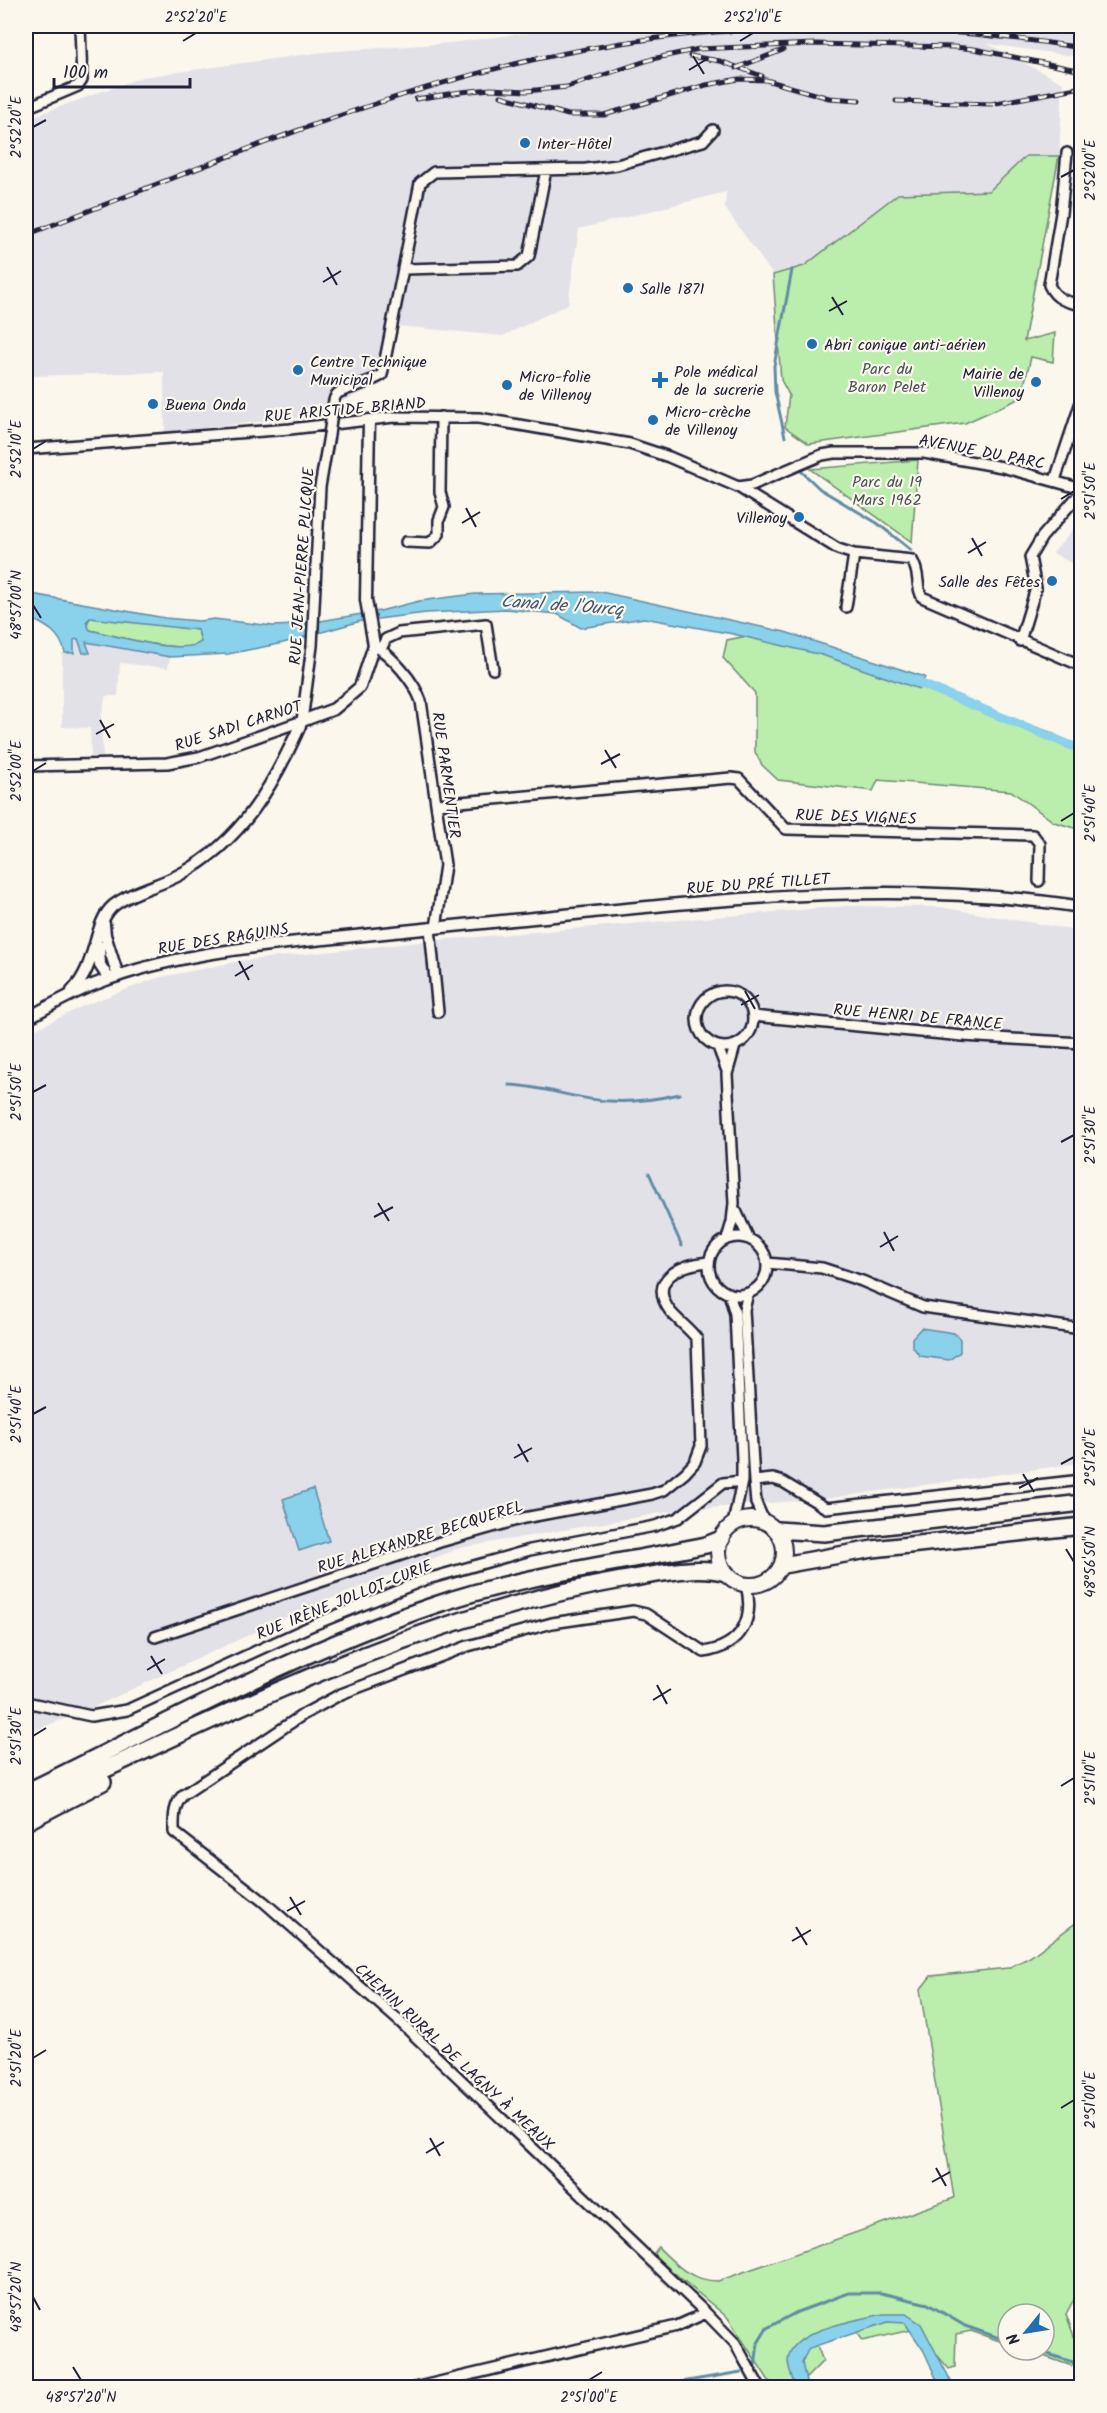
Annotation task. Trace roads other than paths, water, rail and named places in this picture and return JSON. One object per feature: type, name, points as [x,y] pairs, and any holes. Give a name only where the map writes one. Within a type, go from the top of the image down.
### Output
[{"type":"highway","points":[[777,1530],[824,1533],[1082,1503]]},
{"type":"highway","points":[[783,1564],[873,1550],[1082,1526]]},
{"type":"highway","points":[[26,1792],[268,1674],[355,1635],[436,1604],[603,1563],[706,1545],[721,1539]]},
{"type":"highway","points":[[26,1806],[381,1648],[484,1613],[545,1597],[646,1576],[682,1572],[726,1573]]},
{"type":"highway","points":[[26,1822],[118,1773],[151,1749]]},
{"type":"highway","points":[[26,1783],[62,1774]]},
{"type":"main road","points":[[753,1519],[764,1521],[777,1530],[784,1547],[783,1564],[768,1581],[746,1585],[726,1573],[718,1557],[721,1539],[733,1524],[753,1519]]},
{"type":"street","points":[[26,108],[78,86],[82,80],[80,26]]},
{"type":"street","name":"RUE JEAN-PIERRE PLICQUE","points":[[302,721],[312,646],[320,487],[335,396],[339,392],[369,384],[382,375],[420,183],[434,172],[586,169],[617,165],[703,141],[714,130]]},
{"type":"street","points":[[1067,153],[1062,213],[1049,285],[1054,295],[1062,300],[1082,305]]},
{"type":"street","points":[[404,269],[517,266],[529,256],[546,170]]},
{"type":"street","points":[[1055,480],[1082,399]]},
{"type":"street","points":[[406,542],[430,543],[439,534],[444,507],[440,492],[441,417]]},
{"type":"street","name":"RUE ARISTIDE BRIAND","points":[[26,449],[369,420],[441,417],[479,418],[630,444],[703,470],[738,487],[825,542],[854,554],[912,560],[919,573],[918,589],[922,597],[1020,641]]},
{"type":"street","name":"RUE PARMENTIER","points":[[369,420],[366,600],[376,643],[418,692],[421,701],[445,865],[433,928],[438,1012]]},
{"type":"street","name":"AVENUE DU PARC","points":[[738,487],[753,485],[834,453],[924,453],[1055,480],[1082,490]]},
{"type":"street","points":[[1082,490],[1042,537],[1030,557],[1036,588],[1020,641],[1082,666]]},
{"type":"street","points":[[846,607],[854,554]]},
{"type":"street","points":[[376,643],[399,633],[486,624],[493,669]]},
{"type":"street","name":"RUE SADI CARNOT","points":[[26,766],[167,763],[199,757],[302,721],[334,709],[360,687],[376,643]]},
{"type":"street","points":[[66,998],[82,981],[90,967],[104,919],[117,904],[180,874],[209,855],[235,832],[259,804],[276,778],[302,721]]},
{"type":"street","name":"RUE DES VIGNES","points":[[436,804],[739,779],[786,829],[1033,835],[1040,844],[1039,881]]},
{"type":"street","name":"RUE DU PRÉ TILLET","points":[[433,928],[831,892],[974,895],[1082,907]]},
{"type":"street","points":[[104,919],[113,977]]},
{"type":"street","name":"RUE DES RAGUINS","points":[[26,1019],[113,977],[153,964],[243,948],[433,928]]},
{"type":"street","points":[[100,933],[100,965],[113,977]]},
{"type":"street","points":[[727,1074],[735,1046],[749,1034],[753,1016],[751,1007],[737,993],[728,990],[709,995],[697,1010],[696,1019],[702,1037],[718,1047],[735,1046]]},
{"type":"street","name":"RUE HENRI DE FRANCE","points":[[753,1016],[963,1036],[1082,1043]]},
{"type":"street","points":[[718,1047],[727,1074],[734,1203],[727,1239],[715,1248],[709,1262],[714,1281],[729,1293],[748,1293],[763,1281],[767,1263],[762,1248],[750,1239],[739,1221],[734,1203]]},
{"type":"street","points":[[727,1239],[750,1239]]},
{"type":"street","name":"RUE ALEXANDRE BECQUEREL","points":[[154,1637],[451,1539],[524,1518],[664,1490],[695,1462],[701,1446],[697,1339],[663,1300],[663,1287],[670,1274],[685,1266],[709,1262]]},
{"type":"street","points":[[767,1263],[822,1268],[862,1281],[923,1307],[1082,1329]]},
{"type":"street","points":[[729,1293],[735,1322],[742,1481],[733,1524]]},
{"type":"street","points":[[748,1293],[744,1322],[754,1481],[756,1503],[764,1521]]},
{"type":"street","points":[[754,1481],[773,1479],[783,1482],[826,1508],[1082,1480]]},
{"type":"street","name":"RUE IRÈNE JOLLOT-CURIE","points":[[26,1702],[92,1716],[128,1710],[313,1624],[424,1580],[530,1550],[655,1526],[678,1518],[723,1483],[742,1481]]},
{"type":"street","name":"CHEMIN RURAL DE LAGNY À MEAUX","points":[[746,1585],[751,1604],[743,1630],[732,1642],[717,1650],[704,1652],[646,1614],[633,1611],[552,1623],[468,1646],[341,1694],[304,1714],[183,1795],[177,1802],[174,1832],[264,1902],[398,2020],[706,2313],[735,2343],[760,2388]]},
{"type":"street","points":[[414,2388],[677,2326],[706,2313]]},
{"type":"water","points":[[601,592],[785,632],[925,677],[919,689],[822,655],[733,634],[644,618],[581,628],[557,614],[506,609],[426,613],[361,621],[283,643],[228,654],[170,657],[86,642],[90,653],[83,653],[78,639],[74,640],[74,653],[65,653],[63,645],[55,634],[26,616],[26,593],[165,618],[199,621],[214,619],[273,626],[296,625],[380,611],[419,601],[475,594]],"holes":[[[90,618],[198,630],[201,642],[192,646],[164,646],[90,630],[86,622]]]},
{"type":"water","points":[[921,1328],[954,1333],[960,1339],[960,1352],[949,1360],[920,1356],[912,1346],[912,1338]]},
{"type":"water","points":[[313,1489],[329,1541],[299,1551],[283,1499]]},
{"type":"water","points":[[884,2314],[906,2314],[921,2324],[954,2387],[940,2387],[924,2351],[905,2323],[888,2322],[809,2348],[802,2362],[807,2387],[795,2387],[788,2360],[792,2349],[801,2340],[828,2327]]},
{"type":"waterway","points":[[785,437],[775,392],[774,366],[792,270]]},
{"type":"waterway","points":[[801,471],[820,489],[877,523],[911,550]]},
{"type":"waterway","name":"Canal de l'Ourcq","points":[[912,680],[1082,750]]},
{"type":"waterway","points":[[509,1085],[597,1100],[645,1100],[680,1094]]},
{"type":"waterway","points":[[649,1173],[682,1246]]},
{"type":"waterway","points":[[755,2366],[758,2343],[767,2328],[797,2312],[849,2293],[881,2293],[928,2304],[965,2326],[996,2337]]},
{"type":"waterway","points":[[1056,2357],[1082,2365]]},
{"type":"waterway","points":[[646,2388],[747,2371]]},
{"type":"railway","points":[[26,235],[276,138],[339,116],[467,76],[600,46],[737,30],[806,27],[944,31],[1082,48]]},
{"type":"railway","points":[[416,99],[491,89],[526,91],[567,87],[652,59],[699,49],[814,44],[974,49],[1082,71]]},
{"type":"railway","points":[[736,68],[783,50]]},
{"type":"railway","points":[[690,56],[720,61],[762,76]]},
{"type":"railway","points":[[501,96],[568,115],[604,115],[706,85],[739,79],[766,80],[829,98],[859,100]]},
{"type":"railway","points":[[896,101],[991,104],[1082,87]]},
{"type":"place","name":"Inter-Hôtel","points":[[525,143]]},
{"type":"place","name":"Salle 1871","points":[[628,288]]},
{"type":"place","name":"Abri conique anti-aérien","points":[[812,344]]},
{"type":"place","name":"Centre Technique Municipal","points":[[298,370]]},
{"type":"place","name":"Pole médical de la sucrerie","points":[[660,380]]},
{"type":"place","name":"Mairie de Villenoy","points":[[1036,382]]},
{"type":"place","name":"Micro-folie de Villenoy","points":[[507,385]]},
{"type":"place","name":"Buena Onda","points":[[153,404]]},
{"type":"place","name":"Micro-crèche de Villenoy","points":[[653,420]]},
{"type":"place","name":"Villenoy","points":[[799,517]]},
{"type":"place","name":"Salle des Fêtes","points":[[1052,581]]},
{"type":"park label","name":"Parc du Baron Pelet","points":[[887,377]]},
{"type":"park label","name":"Parc du 19 Mars 1962","points":[[887,490]]}]
